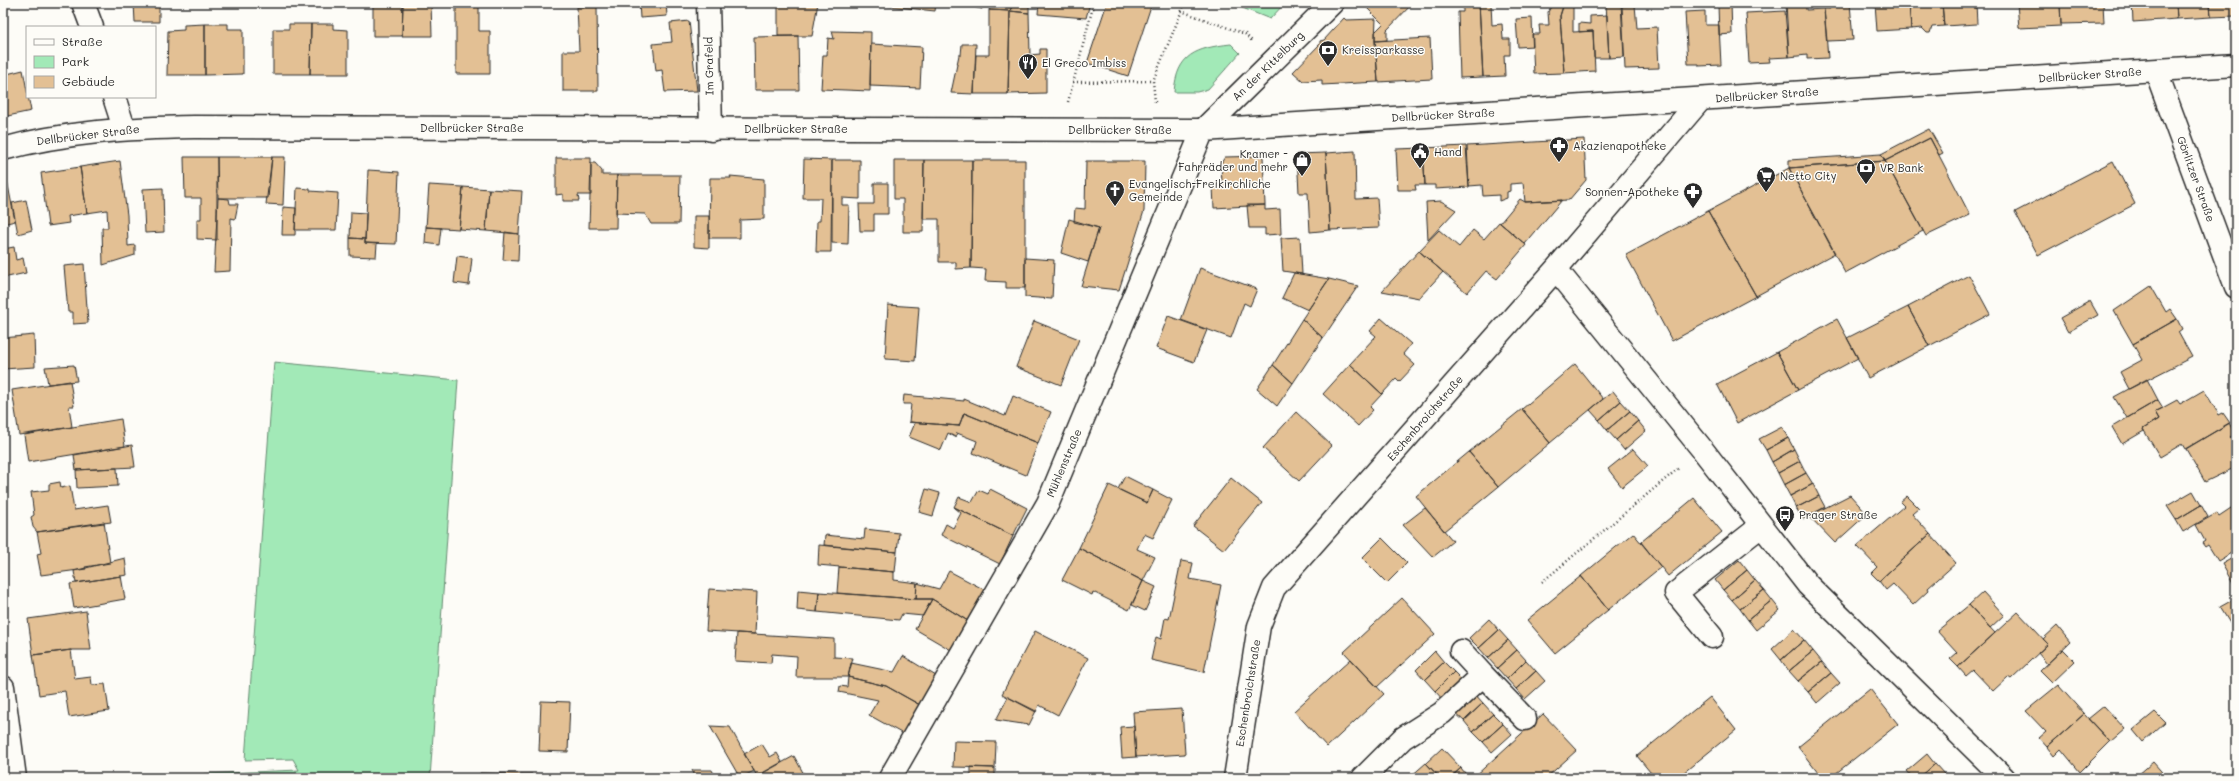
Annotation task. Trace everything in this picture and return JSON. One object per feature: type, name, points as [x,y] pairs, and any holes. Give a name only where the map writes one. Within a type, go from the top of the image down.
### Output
[{"type":"street","points":[[83,3],[92,26]]},
{"type":"street","name":"Im Grafeld","points":[[708,3],[711,130]]},
{"type":"street","name":"An der Kittelburg","points":[[1203,130],[1332,3]]},
{"type":"street","name":"Dellbrücker Straße","points":[[3,149],[25,143],[124,128],[1203,130],[2236,65]]},
{"type":"street","name":"Görlitzer Straße","points":[[2156,71],[2236,287]]},
{"type":"street","points":[[114,98],[124,128]]},
{"type":"street","name":"Eschenbroichstraße","points":[[1234,778],[1259,626],[1274,588],[1556,269],[1702,99]]},
{"type":"street","name":"Mühlenstraße","points":[[890,778],[1048,503],[1203,130]]},
{"type":"street","points":[[1556,269],[1702,449],[1760,526],[1808,585],[2004,778]]},
{"type":"street","points":[[1712,637],[1676,593],[1760,526]]},
{"type":"street","points":[[1461,650],[1525,719]]},
{"type":"street","points":[[1363,778],[1403,738],[1442,714],[1484,675]]},
{"type":"street","points":[[3,687],[15,778]]},
{"type":"path","points":[[1060,130],[1094,3]]},
{"type":"path","points":[[1073,82],[1153,81],[1185,3]]},
{"type":"path","points":[[1181,11],[1245,34]]},
{"type":"path","points":[[1542,582],[1702,449]]},
{"type":"green space","points":[[1230,3],[1285,3],[1270,19]]},
{"type":"green space","points":[[1231,44],[1240,53],[1208,89],[1197,92],[1174,92],[1179,69],[1190,55],[1208,48]]},
{"type":"green space","points":[[274,362],[458,380],[430,778],[206,778],[205,774],[299,770],[293,759],[245,760]]},
{"type":"building","points":[[134,3],[159,3],[159,22],[135,22]]},
{"type":"building","points":[[373,3],[403,3],[402,36],[373,36]]},
{"type":"building","points":[[403,3],[431,3],[432,36],[402,36]]},
{"type":"building","points":[[639,3],[666,3],[667,16],[640,18]]},
{"type":"building","points":[[778,3],[818,3],[812,36],[778,36]]},
{"type":"building","points":[[860,3],[878,3],[878,5]]},
{"type":"building","points":[[878,3],[936,3],[935,11],[878,5]]},
{"type":"building","points":[[954,3],[983,3],[982,9]]},
{"type":"building","points":[[991,3],[1013,3],[1010,11],[989,10]]},
{"type":"building","points":[[1013,3],[1029,3],[1029,13],[1010,11]]},
{"type":"building","points":[[1039,3],[1090,3],[1086,18],[1038,14]]},
{"type":"building","points":[[1107,3],[1152,3],[1128,76],[1087,63]]},
{"type":"building","points":[[1362,3],[1413,3],[1387,30],[1387,40],[1375,41],[1375,32],[1383,24]]},
{"type":"building","points":[[1463,3],[1479,3],[1483,77],[1460,78],[1458,12],[1463,12]]},
{"type":"building","points":[[1479,3],[1496,3],[1491,4],[1492,25],[1502,24],[1503,39],[1510,39],[1510,55],[1504,55],[1505,76],[1483,77]]},
{"type":"building","points":[[1553,3],[1564,3],[1560,16],[1564,73],[1534,74],[1532,34],[1540,34],[1539,25],[1549,25],[1548,12]]},
{"type":"building","points":[[1564,3],[1573,3],[1573,32],[1593,31],[1595,71],[1564,73],[1560,16]]},
{"type":"building","points":[[1606,3],[1621,3],[1624,57],[1609,58]]},
{"type":"building","points":[[1786,3],[1806,3],[1806,10],[1824,9],[1828,58],[1807,59],[1807,55],[1789,57]]},
{"type":"building","points":[[1830,3],[1850,3],[1853,40],[1827,41],[1824,9],[1830,9]]},
{"type":"building","points":[[1875,3],[1909,3],[1911,29],[1877,31]]},
{"type":"building","points":[[1909,3],[1942,3],[1944,26],[1932,27],[1930,33],[1927,33],[1922,28],[1911,29]]},
{"type":"building","points":[[1942,3],[1976,3],[1977,24],[1944,26]]},
{"type":"building","points":[[2017,3],[2060,3],[2061,26],[2019,28]]},
{"type":"building","points":[[2060,3],[2103,3],[2104,23],[2061,24]]},
{"type":"building","points":[[2132,3],[2176,3],[2177,19],[2133,22]]},
{"type":"building","points":[[2176,3],[2210,3],[2211,17],[2177,19]]},
{"type":"building","points":[[2210,3],[2236,3],[2236,16],[2211,17]]},
{"type":"building","points":[[456,4],[479,4],[479,31],[490,31],[490,74],[456,74]]},
{"type":"building","points":[[1731,4],[1732,34],[1719,35],[1718,5]]},
{"type":"building","points":[[1635,5],[1637,28],[1657,27],[1659,68],[1625,69],[1622,6]]},
{"type":"building","points":[[577,7],[597,7],[598,91],[563,91],[563,51],[579,51]]},
{"type":"building","points":[[989,10],[1010,11],[1008,94],[974,94],[976,55],[989,55]]},
{"type":"building","points":[[1010,11],[1029,13],[1030,55],[1040,54],[1040,49],[1046,49],[1046,93],[1008,94]]},
{"type":"building","points":[[1705,11],[1705,25],[1719,25],[1721,65],[1699,66],[1699,64],[1688,64],[1685,12]]},
{"type":"building","points":[[1785,11],[1789,57],[1769,58],[1770,62],[1749,63],[1746,13]]},
{"type":"building","points":[[1607,15],[1609,58],[1594,58],[1593,31],[1579,32],[1579,23],[1590,24],[1590,16]]},
{"type":"building","points":[[1344,18],[1346,20],[1376,19],[1375,40],[1378,82],[1322,85],[1322,80],[1303,81],[1293,72],[1320,44],[1320,41],[1324,40]]},
{"type":"building","points":[[1532,18],[1533,46],[1518,47],[1516,19]]},
{"type":"building","points":[[689,21],[697,91],[665,92],[662,70],[656,71],[653,44],[672,42],[670,23]]},
{"type":"building","points":[[205,24],[228,24],[228,29],[243,29],[243,74],[205,75]]},
{"type":"building","points":[[205,24],[205,75],[167,75],[168,31],[184,30],[184,25]]},
{"type":"building","points":[[289,24],[311,24],[310,74],[273,74],[273,29],[289,29]]},
{"type":"building","points":[[311,24],[333,24],[333,29],[348,30],[348,74],[310,74]]},
{"type":"building","points":[[832,31],[871,32],[870,91],[821,89],[823,55],[827,55],[828,38],[834,39]]},
{"type":"building","points":[[798,36],[799,90],[755,90],[754,37]]},
{"type":"building","points":[[1430,38],[1432,79],[1378,82],[1375,41]]},
{"type":"building","points":[[871,44],[922,47],[920,88],[870,86]]},
{"type":"building","points":[[962,44],[976,44],[974,94],[951,93],[959,55],[961,55]]},
{"type":"building","points":[[23,70],[26,85],[26,98],[28,98],[31,111],[3,117],[3,75]]},
{"type":"building","points":[[1929,129],[1943,153],[1939,155],[1930,138],[1885,161],[1881,154]]},
{"type":"building","points":[[1930,138],[1970,215],[1926,236],[1885,161]]},
{"type":"building","points":[[1584,139],[1586,180],[1569,200],[1525,202],[1523,183],[1510,184],[1510,191],[1507,192],[1507,198],[1499,201],[1499,195],[1483,196],[1482,185],[1469,186],[1467,146]]},
{"type":"building","points":[[1466,146],[1469,187],[1435,189],[1435,185],[1425,185],[1423,148]]},
{"type":"building","points":[[1423,148],[1425,185],[1415,185],[1416,190],[1398,190],[1396,149]]},
{"type":"building","points":[[1355,151],[1356,199],[1377,198],[1379,228],[1330,230],[1326,153]]},
{"type":"building","points":[[1326,153],[1330,230],[1310,232],[1308,193],[1299,193],[1297,154]]},
{"type":"building","points":[[1881,154],[1885,161],[1789,168],[1789,160]]},
{"type":"building","points":[[1263,156],[1265,205],[1214,208],[1213,186],[1222,185],[1221,163],[1225,157]]},
{"type":"building","points":[[184,157],[217,157],[217,240],[197,239],[197,219],[201,219],[201,198],[185,198]]},
{"type":"building","points":[[217,157],[272,157],[268,198],[218,198]]},
{"type":"building","points":[[272,157],[285,157],[283,205],[266,204]]},
{"type":"building","points":[[556,158],[591,158],[591,195],[578,195],[579,201],[563,201],[563,194],[556,195]]},
{"type":"building","points":[[804,159],[832,160],[831,252],[816,252],[817,221],[820,221],[821,198],[803,198]]},
{"type":"building","points":[[832,160],[860,160],[860,199],[842,198],[842,205],[849,205],[848,244],[832,243]]},
{"type":"building","points":[[894,160],[924,160],[923,232],[903,232],[903,199],[894,199]]},
{"type":"building","points":[[924,160],[972,160],[971,268],[956,269],[956,262],[939,262],[939,219],[923,219]]},
{"type":"building","points":[[972,160],[1025,160],[1025,288],[1006,288],[1006,282],[985,281],[986,269],[971,268]]},
{"type":"building","points":[[120,161],[127,215],[128,246],[135,245],[135,255],[103,265],[102,228],[108,228],[107,210],[87,213],[80,167]]},
{"type":"building","points":[[1086,161],[1145,161],[1144,211],[1119,290],[1081,286],[1099,228],[1074,222],[1075,208],[1085,209]]},
{"type":"building","points":[[1885,161],[1923,231],[1845,273],[1789,168]]},
{"type":"building","points":[[2113,161],[2135,204],[2038,255],[2015,212]]},
{"type":"building","points":[[591,163],[595,163],[602,171],[602,175],[617,175],[616,228],[589,228]]},
{"type":"building","points":[[80,167],[87,213],[68,216],[69,223],[48,226],[41,173]]},
{"type":"building","points":[[1789,168],[1835,253],[1756,296],[1708,211]]},
{"type":"building","points":[[368,170],[399,172],[396,244],[365,243]]},
{"type":"building","points":[[617,175],[680,175],[679,224],[651,224],[645,214],[616,213]]},
{"type":"building","points":[[730,176],[764,179],[764,219],[740,220],[740,238],[709,238],[710,178],[731,178]]},
{"type":"building","points":[[3,180],[7,180],[15,221],[3,224]]},
{"type":"building","points":[[874,183],[888,183],[888,214],[874,214],[874,231],[860,231],[859,204],[874,204]]},
{"type":"building","points":[[429,185],[463,187],[459,229],[426,227]]},
{"type":"building","points":[[463,187],[489,189],[486,231],[459,229]]},
{"type":"building","points":[[163,188],[164,232],[145,233],[143,189]]},
{"type":"building","points":[[297,188],[310,189],[310,191],[338,193],[336,230],[295,230]]},
{"type":"building","points":[[489,189],[522,191],[519,234],[486,231]]},
{"type":"building","points":[[218,198],[229,199],[230,204],[238,204],[235,219],[231,218],[230,271],[214,272]]},
{"type":"building","points":[[1520,199],[1525,202],[1562,200],[1525,244],[1500,223]]},
{"type":"building","points":[[26,200],[32,230],[18,234],[12,203]]},
{"type":"building","points":[[1441,201],[1456,210],[1428,240],[1426,202]]},
{"type":"building","points":[[1247,205],[1265,205],[1265,210],[1280,209],[1281,234],[1265,235],[1265,228],[1249,228]]},
{"type":"building","points":[[283,207],[296,208],[295,235],[282,235]]},
{"type":"building","points":[[1708,211],[1756,296],[1672,341],[1626,255]]},
{"type":"building","points":[[351,212],[366,213],[365,239],[350,238]]},
{"type":"building","points":[[694,216],[709,216],[709,248],[694,247]]},
{"type":"building","points":[[1069,219],[1099,228],[1088,262],[1061,253]]},
{"type":"building","points":[[1499,222],[1526,245],[1497,279],[1486,271],[1467,293],[1419,251],[1439,230],[1459,247],[1473,230],[1484,239]]},
{"type":"building","points":[[426,227],[441,228],[439,245],[425,243]]},
{"type":"building","points":[[505,232],[519,234],[518,261],[503,260]]},
{"type":"building","points":[[1300,237],[1302,274],[1283,271],[1281,238]]},
{"type":"building","points":[[350,238],[365,239],[365,243],[377,244],[376,257],[350,256]]},
{"type":"building","points":[[14,247],[16,260],[23,258],[26,273],[3,278],[3,249]]},
{"type":"building","points":[[1419,251],[1443,272],[1419,298],[1382,291]]},
{"type":"building","points":[[457,256],[472,258],[469,285],[454,283]]},
{"type":"building","points":[[1025,258],[1054,260],[1052,299],[1025,297]]},
{"type":"building","points":[[84,264],[88,323],[73,324],[73,312],[68,312],[64,266]]},
{"type":"building","points":[[1200,268],[1257,289],[1250,306],[1244,303],[1231,338],[1181,320]]},
{"type":"building","points":[[1294,273],[1329,279],[1308,310],[1282,298]]},
{"type":"building","points":[[1969,275],[1990,314],[1929,346],[1908,307]]},
{"type":"building","points":[[1329,279],[1358,286],[1323,338],[1302,319]]},
{"type":"building","points":[[2151,286],[2166,312],[2170,309],[2177,319],[2133,344],[2114,311]]},
{"type":"building","points":[[2090,301],[2098,315],[2068,332],[2060,318]]},
{"type":"building","points":[[888,305],[919,307],[915,361],[885,359]]},
{"type":"building","points":[[1908,307],[1929,346],[1868,378],[1847,338]]},
{"type":"building","points":[[1168,316],[1207,330],[1194,362],[1156,348]]},
{"type":"building","points":[[1381,318],[1411,344],[1403,354],[1415,365],[1399,382],[1396,379],[1382,394],[1350,364],[1376,336],[1370,331]]},
{"type":"building","points":[[1302,319],[1323,338],[1293,383],[1273,365]]},
{"type":"building","points":[[1837,319],[1858,358],[1798,390],[1777,352]]},
{"type":"building","points":[[2177,319],[2182,329],[2178,332],[2192,357],[2129,389],[2120,372],[2142,360],[2133,344]]},
{"type":"building","points":[[1034,321],[1079,339],[1061,385],[1016,367]]},
{"type":"building","points":[[34,335],[35,367],[3,369],[3,338]]},
{"type":"building","points":[[1777,352],[1798,390],[1737,423],[1717,384]]},
{"type":"building","points":[[1350,364],[1382,394],[1370,407],[1373,410],[1358,426],[1323,394]]},
{"type":"building","points":[[1575,364],[1603,399],[1550,443],[1522,409]]},
{"type":"building","points":[[74,365],[77,381],[48,384],[45,367]]},
{"type":"building","points":[[1273,365],[1293,383],[1277,406],[1257,389]]},
{"type":"building","points":[[2147,379],[2158,400],[2127,418],[2114,397]]},
{"type":"building","points":[[70,381],[74,406],[69,406],[72,427],[19,435],[12,390]]},
{"type":"building","points":[[2204,390],[2219,415],[2223,413],[2230,423],[2185,449],[2182,444],[2160,457],[2143,429],[2159,419],[2155,412],[2177,400],[2180,404]]},
{"type":"building","points":[[1613,391],[1621,401],[1599,420],[1590,410]]},
{"type":"building","points":[[904,395],[964,401],[964,399],[1005,416],[1013,396],[1051,412],[1038,443],[964,413],[959,426],[909,422],[911,404],[903,404]]},
{"type":"building","points":[[2158,400],[2163,408],[2155,412],[2159,419],[2143,429],[2144,431],[2122,444],[2112,427]]},
{"type":"building","points":[[1621,401],[1630,411],[1607,430],[1599,420]]},
{"type":"building","points":[[1522,409],[1550,443],[1498,487],[1469,452]]},
{"type":"building","points":[[1630,411],[1638,421],[1616,440],[1607,430]]},
{"type":"building","points":[[1296,412],[1332,446],[1299,481],[1263,448]]},
{"type":"building","points":[[964,413],[1038,443],[1026,475],[973,453],[977,441],[957,433],[955,437],[948,433],[941,450],[909,437],[915,423],[909,422],[959,426]]},
{"type":"building","points":[[121,419],[125,446],[28,462],[24,435]]},
{"type":"building","points":[[1638,421],[1646,431],[1624,450],[1616,440]]},
{"type":"building","points":[[2229,423],[2235,434],[2230,437],[2236,446],[2236,467],[2205,482],[2186,449]]},
{"type":"building","points":[[1782,427],[1788,438],[1766,450],[1759,439]]},
{"type":"building","points":[[1788,438],[1794,449],[1772,462],[1766,450]]},
{"type":"building","points":[[132,445],[135,467],[76,470],[74,455]]},
{"type":"building","points":[[1633,449],[1648,466],[1622,487],[1608,469]]},
{"type":"building","points":[[1794,449],[1800,461],[1778,473],[1772,462]]},
{"type":"building","points":[[1469,452],[1498,487],[1444,531],[1416,496]]},
{"type":"building","points":[[1800,461],[1806,473],[1784,485],[1778,473]]},
{"type":"building","points":[[117,468],[118,486],[77,488],[76,470]]},
{"type":"building","points":[[1806,473],[1813,484],[1790,496],[1784,485]]},
{"type":"building","points":[[1125,476],[1153,490],[1147,503],[1118,489]]},
{"type":"building","points":[[1231,478],[1262,503],[1224,550],[1193,526]]},
{"type":"building","points":[[60,482],[61,488],[70,486],[74,510],[108,505],[111,522],[37,532],[33,527],[31,517],[34,515],[31,492],[49,490],[49,484]]},
{"type":"building","points":[[1813,484],[1819,496],[1796,508],[1790,496]]},
{"type":"building","points":[[1109,485],[1147,503],[1153,490],[1172,500],[1153,538],[1144,534],[1137,549],[1155,557],[1143,581],[1079,548]]},
{"type":"building","points":[[926,489],[940,493],[933,516],[919,512]]},
{"type":"building","points":[[990,489],[1027,508],[1013,536],[954,507],[959,497],[972,502],[979,490],[988,494]]},
{"type":"building","points":[[2193,491],[2201,505],[2176,520],[2167,506]]},
{"type":"building","points":[[1850,495],[1867,514],[1835,543],[1809,516]]},
{"type":"building","points":[[1819,496],[1825,507],[1803,519],[1796,508]]},
{"type":"building","points":[[1907,496],[1919,508],[1912,514],[1930,534],[1879,581],[1871,573],[1877,567],[1857,546],[1904,506],[1900,502]]},
{"type":"building","points":[[1694,498],[1722,532],[1668,576],[1641,542]]},
{"type":"building","points":[[2236,503],[2236,550],[2218,561],[2208,545],[2205,547],[2202,543],[2205,541],[2196,525],[2217,513],[2219,516]]},
{"type":"building","points":[[2201,505],[2208,517],[2183,532],[2176,520]]},
{"type":"building","points":[[954,507],[1013,536],[1000,564],[941,535],[946,524],[953,528],[961,513]]},
{"type":"building","points":[[1425,508],[1453,541],[1433,557],[1403,525]]},
{"type":"building","points":[[104,522],[110,563],[85,567],[86,569],[41,575],[37,554],[41,553],[37,532]]},
{"type":"building","points":[[865,529],[899,533],[897,552],[824,545],[825,535],[864,539]]},
{"type":"building","points":[[1633,533],[1661,567],[1608,610],[1581,576]]},
{"type":"building","points":[[1930,534],[1956,563],[1928,588],[1929,590],[1913,605],[1893,584],[1886,590],[1879,581]]},
{"type":"building","points":[[1382,538],[1407,563],[1387,583],[1362,558]]},
{"type":"building","points":[[819,545],[897,552],[895,572],[818,565]]},
{"type":"building","points":[[1079,548],[1143,581],[1129,610],[1093,592],[1092,595],[1062,580]]},
{"type":"building","points":[[2236,556],[2236,589],[2222,564]]},
{"type":"building","points":[[125,558],[127,575],[76,583],[74,571]]},
{"type":"building","points":[[1739,560],[1747,570],[1723,590],[1715,580]]},
{"type":"building","points":[[1181,561],[1193,563],[1190,579],[1221,585],[1204,672],[1151,660],[1156,637],[1161,639],[1165,618],[1169,619]]},
{"type":"building","points":[[839,567],[894,572],[894,580],[917,583],[916,599],[837,593]]},
{"type":"building","points":[[1747,570],[1755,580],[1732,600],[1723,590]]},
{"type":"building","points":[[949,571],[985,590],[968,621],[932,599],[916,599],[917,583],[939,589]]},
{"type":"building","points":[[121,576],[125,599],[74,608],[70,584]]},
{"type":"building","points":[[1581,576],[1608,610],[1555,653],[1527,620]]},
{"type":"building","points":[[1755,580],[1764,590],[1740,609],[1732,600]]},
{"type":"building","points":[[1143,581],[1156,587],[1145,611],[1132,605]]},
{"type":"building","points":[[709,589],[757,592],[755,634],[706,631]]},
{"type":"building","points":[[798,590],[819,592],[817,612],[797,610]]},
{"type":"building","points":[[1764,590],[1772,600],[1748,620],[1740,609]]},
{"type":"building","points":[[819,592],[932,599],[923,616],[902,614],[899,620],[817,612]]},
{"type":"building","points":[[1983,592],[2004,615],[1990,628],[1969,605]]},
{"type":"building","points":[[1402,598],[1435,634],[1377,687],[1344,652]]},
{"type":"building","points":[[2236,598],[2236,633],[2220,607]]},
{"type":"building","points":[[932,599],[968,621],[951,650],[915,629]]},
{"type":"building","points":[[1772,600],[1780,610],[1756,630],[1748,620]]},
{"type":"building","points":[[1969,605],[1995,633],[1958,667],[1950,659],[1957,653],[1937,631]]},
{"type":"building","points":[[86,611],[91,650],[71,650],[33,655],[28,619]]},
{"type":"building","points":[[2018,612],[2048,644],[2011,679],[2008,677],[1993,691],[1973,670],[1966,676],[1958,667]]},
{"type":"building","points":[[1489,619],[1499,630],[1479,648],[1469,638]]},
{"type":"building","points":[[2057,626],[2070,642],[2047,664],[2038,653],[2048,644],[2043,639]]},
{"type":"building","points":[[1794,629],[1804,640],[1781,660],[1772,649]]},
{"type":"building","points":[[1499,630],[1508,640],[1488,658],[1479,648]]},
{"type":"building","points":[[1035,631],[1088,658],[1058,715],[1039,705],[1036,712],[1002,694]]},
{"type":"building","points":[[737,633],[834,639],[834,657],[853,658],[848,677],[796,677],[797,656],[772,654],[771,663],[735,661]]},
{"type":"building","points":[[1508,640],[1517,650],[1497,668],[1488,658]]},
{"type":"building","points":[[1804,640],[1813,651],[1789,671],[1781,660]]},
{"type":"building","points":[[2063,649],[2075,661],[2052,683],[2040,671]]},
{"type":"building","points":[[71,650],[75,679],[91,677],[92,685],[105,684],[109,711],[69,717],[65,691],[39,695],[33,655]]},
{"type":"building","points":[[1517,650],[1526,660],[1507,679],[1497,668]]},
{"type":"building","points":[[1435,651],[1444,662],[1425,680],[1416,670]]},
{"type":"building","points":[[1813,651],[1822,662],[1798,681],[1789,671]]},
{"type":"building","points":[[903,656],[936,676],[920,705],[886,686],[848,677],[851,663],[894,672]]},
{"type":"building","points":[[1351,659],[1384,694],[1327,747],[1294,711]]},
{"type":"building","points":[[1526,660],[1536,671],[1516,689],[1507,679]]},
{"type":"building","points":[[1444,662],[1454,672],[1435,691],[1425,680]]},
{"type":"building","points":[[1822,662],[1831,673],[1808,692],[1798,681]]},
{"type":"building","points":[[1536,671],[1545,681],[1525,699],[1516,689]]},
{"type":"building","points":[[1454,672],[1464,682],[1444,701],[1435,691]]},
{"type":"building","points":[[1831,673],[1840,683],[1817,703],[1808,692]]},
{"type":"building","points":[[848,677],[886,686],[920,705],[903,734],[869,715],[878,700],[839,692],[840,686],[847,687]]},
{"type":"building","points":[[2058,685],[2084,714],[2047,747],[2039,738],[2046,732],[2026,711]]},
{"type":"building","points":[[1870,689],[1898,724],[1830,778],[1822,778],[1798,747]]},
{"type":"building","points":[[1474,693],[1483,703],[1464,721],[1454,712]]},
{"type":"building","points":[[1008,697],[1036,711],[1029,725],[996,720]]},
{"type":"building","points":[[1710,697],[1736,730],[1677,778],[1655,778],[1637,756]]},
{"type":"building","points":[[541,701],[570,702],[568,752],[539,751]]},
{"type":"building","points":[[1483,703],[1493,714],[1473,732],[1464,721]]},
{"type":"building","points":[[2104,706],[2125,729],[2110,742],[2088,719]]},
{"type":"building","points":[[1182,709],[1185,754],[1136,757],[1133,712]]},
{"type":"building","points":[[2155,712],[2165,722],[2143,742],[2133,730]]},
{"type":"building","points":[[1493,714],[1503,724],[1483,742],[1473,732]]},
{"type":"building","points":[[1543,714],[1577,750],[1546,778],[1473,778]]},
{"type":"building","points":[[2084,714],[2110,742],[2080,772],[2061,749],[2054,756],[2047,747]]},
{"type":"building","points":[[1503,724],[1512,734],[1492,752],[1483,742]]},
{"type":"building","points":[[710,726],[730,727],[754,771],[740,778]]},
{"type":"building","points":[[1134,726],[1136,757],[1122,758],[1120,727]]},
{"type":"building","points":[[954,741],[996,742],[995,768],[953,767]]},
{"type":"building","points":[[762,744],[770,757],[777,753],[782,762],[757,776],[744,754]]},
{"type":"building","points":[[1442,748],[1461,768],[1450,778],[1440,778],[1426,763]]},
{"type":"building","points":[[1927,754],[1935,764],[1919,778],[1913,778],[1907,771]]},
{"type":"building","points":[[794,756],[806,778],[756,778],[756,777]]},
{"type":"building","points":[[2153,762],[2167,778],[2141,778],[2138,775]]},
{"type":"building","points":[[1426,763],[1440,778],[1410,777]]},
{"type":"building","points":[[1935,764],[1944,774],[1939,778],[1919,778]]},
{"type":"building","points":[[971,767],[995,768],[995,778],[971,777]]},
{"type":"building","points":[[1461,768],[1469,778],[1450,778]]},
{"type":"building","points":[[692,770],[712,770],[716,778],[696,778]]},
{"type":"building","points":[[480,773],[522,774],[522,778],[480,778]]},
{"type":"building","points":[[522,774],[532,774],[531,778],[522,778]]},
{"type":"building","points":[[1944,774],[1948,778],[1939,778]]},
{"type":"place","name":"Kreissparkasse","points":[[1328,67]]},
{"type":"place","name":"El Greco Imbiss","points":[[1028,80]]},
{"type":"place","name":"Akazienapotheke","points":[[1559,163]]},
{"type":"place","name":"Hand","points":[[1420,169]]},
{"type":"place","name":"Kramer - Fahrräder und mehr","points":[[1302,177]]},
{"type":"place","name":"VR Bank","points":[[1866,185]]},
{"type":"place","name":"Netto City","points":[[1766,193]]},
{"type":"place","name":"Evangelisch-Freikirchliche Gemeinde","points":[[1115,207]]},
{"type":"place","name":"Sonnen-Apotheke","points":[[1693,209]]},
{"type":"place","name":"Prager Straße","points":[[1785,532]]}]
